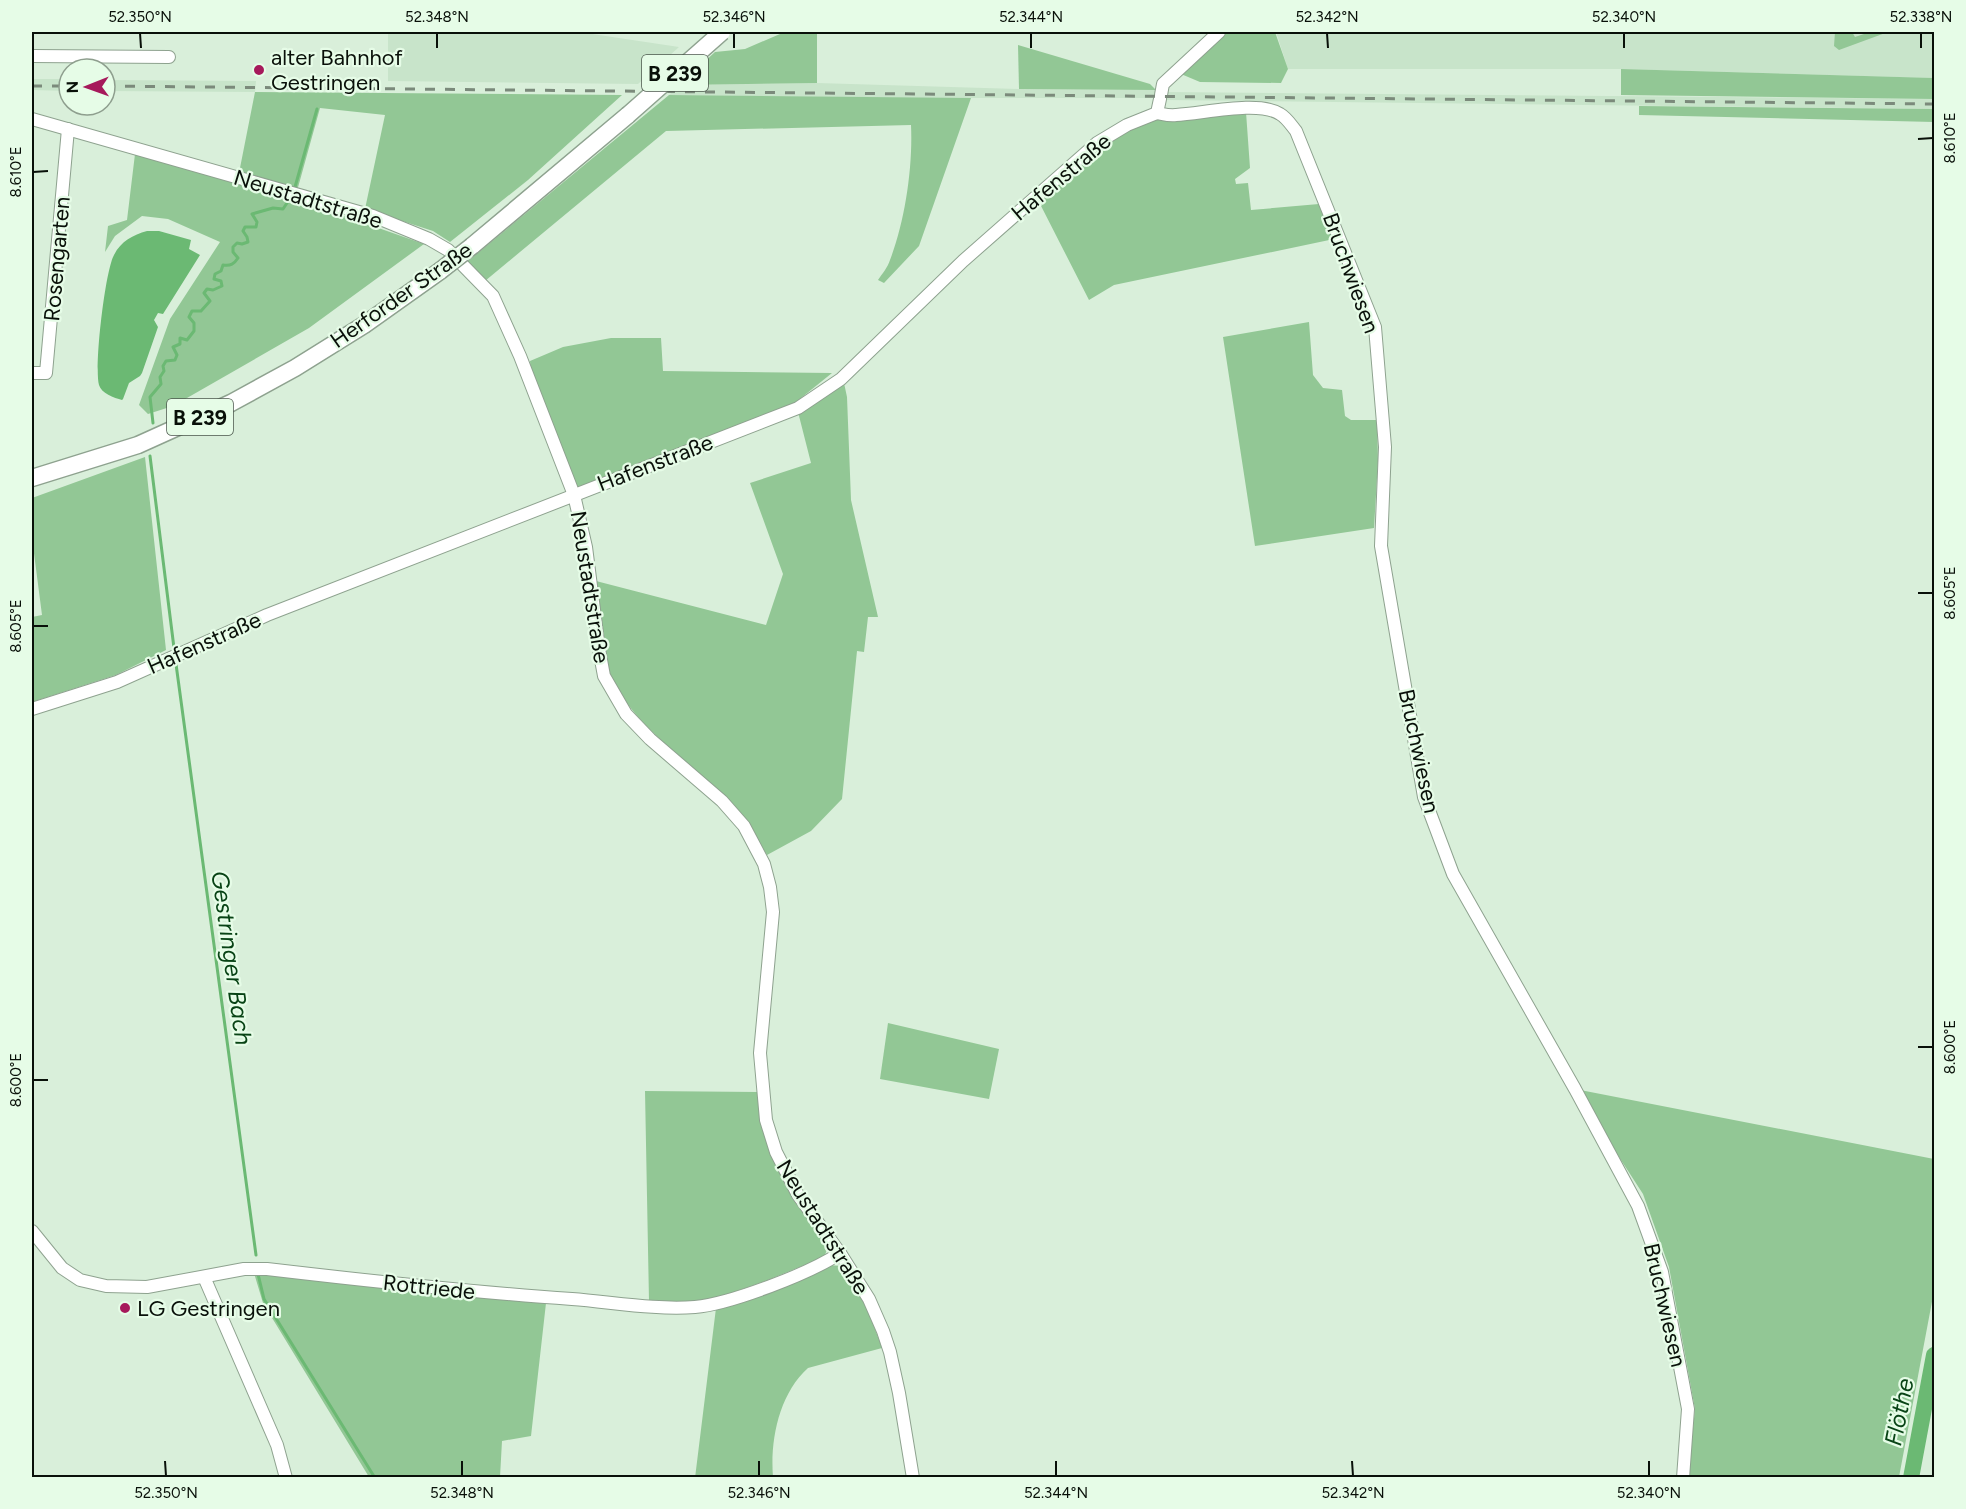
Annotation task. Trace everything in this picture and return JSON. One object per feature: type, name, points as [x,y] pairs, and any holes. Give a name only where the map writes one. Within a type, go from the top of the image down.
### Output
[{"type":"main road","name":"Herforder Straße","points":[[32,478],[138,445],[231,403],[295,368],[364,325],[472,246],[723,32]]},
{"type":"street","points":[[1157,113],[1163,84],[1219,32]]},
{"type":"street","points":[[32,56],[169,57]]},
{"type":"street","name":"Bruchwiesen","points":[[1157,113],[1174,116],[1250,108],[1270,110],[1288,120],[1296,131],[1375,327],[1384,447],[1381,546],[1424,797],[1453,874],[1575,1089],[1638,1206],[1662,1272],[1688,1409],[1683,1478]]},
{"type":"street","name":"Hafenstraße","points":[[32,709],[117,682],[267,615],[798,408],[841,379],[963,261],[1097,143],[1127,124],[1157,113]]},
{"type":"street","name":"Neustadtstraße","points":[[32,119],[373,216],[429,238],[448,250],[493,296],[520,356],[574,495],[586,547],[598,649],[604,676],[626,714],[650,739],[722,801],[744,826],[764,864],[771,887],[773,912],[760,1053],[766,1120],[776,1152],[798,1195],[840,1253],[868,1299],[890,1352],[913,1478]]},
{"type":"street","name":"Rosengarten","points":[[32,373],[46,373],[68,129]]},
{"type":"street","name":"Rottriede","points":[[32,1231],[62,1268],[80,1280],[106,1286],[147,1287],[244,1269],[267,1269],[437,1289],[672,1307],[715,1303],[769,1286],[830,1260],[840,1253]]},
{"type":"street","points":[[204,1277],[277,1444],[286,1478]]},
{"type":"shaded area","points":[[388,32],[579,32],[679,47],[638,84],[388,81]]},
{"type":"shaded area","points":[[817,32],[817,83],[679,85],[715,52],[745,49],[780,34]]},
{"type":"shaded area","points":[[1214,32],[1275,32],[1288,69],[1281,83],[1200,82],[1181,74]]},
{"type":"shaded area","points":[[1276,32],[1934,32],[1934,78],[1621,69],[1288,69]]},
{"type":"shaded area","points":[[1835,32],[1852,32],[1855,37],[1870,32],[1888,32],[1839,50],[1834,46]]},
{"type":"shaded area","points":[[1018,45],[1150,84],[1156,90],[1019,89]]},
{"type":"shaded area","points":[[1621,69],[1934,78],[1934,99],[1621,95]]},
{"type":"shaded area","points":[[32,79],[57,79],[57,91],[32,90]]},
{"type":"shaded area","points":[[117,80],[256,81],[255,92],[117,91]]},
{"type":"shaded area","points":[[817,83],[1019,89],[1156,90],[1156,98],[669,95],[679,85]]},
{"type":"shaded area","points":[[255,92],[622,95],[528,180],[450,242],[433,231],[365,209],[385,115],[320,108],[297,191],[239,173]]},
{"type":"shaded area","points":[[1166,92],[1934,99],[1934,109],[1167,100]]},
{"type":"shaded area","points":[[669,95],[971,98],[919,246],[884,283],[878,280],[888,265],[895,245],[907,194],[911,158],[911,125],[666,131],[485,281],[467,262]]},
{"type":"shaded area","points":[[1639,106],[1934,109],[1934,122],[1639,115]]},
{"type":"shaded area","points":[[1246,112],[1250,168],[1235,179],[1236,184],[1248,183],[1251,210],[1319,204],[1334,239],[1114,285],[1089,300],[1038,200],[1101,144],[1146,121]]},
{"type":"shaded area","points":[[135,154],[333,212],[424,244],[309,328],[173,406],[148,414],[139,405],[170,319],[220,242],[168,219],[142,216],[115,236],[105,252],[108,226],[127,220]]},
{"type":"shaded area","points":[[147,231],[159,231],[191,240],[189,249],[200,255],[163,314],[158,313],[154,320],[158,327],[142,373],[129,383],[122,400],[105,393],[99,385],[99,341],[104,299],[111,264],[117,250],[128,239]]},
{"type":"shaded area","points":[[1309,322],[1313,375],[1323,388],[1342,390],[1345,416],[1351,420],[1377,420],[1378,461],[1374,528],[1255,546],[1223,337]]},
{"type":"shaded area","points":[[611,338],[661,338],[663,371],[832,373],[796,402],[575,492],[531,375],[530,361],[563,347]]},
{"type":"shaded area","points":[[844,383],[847,397],[851,500],[878,617],[868,617],[864,652],[857,651],[842,799],[811,831],[767,855],[747,824],[724,796],[647,726],[621,694],[611,676],[604,655],[596,581],[766,625],[783,574],[750,483],[811,463],[798,412]]},
{"type":"shaded area","points":[[145,457],[166,650],[116,675],[32,702],[32,617],[42,615],[32,538],[32,498]]},
{"type":"shaded area","points":[[888,1023],[999,1049],[989,1099],[880,1079]]},
{"type":"shaded area","points":[[1575,1089],[1934,1159],[1934,1291],[1899,1477],[1688,1477],[1695,1409],[1669,1267],[1643,1194]]},
{"type":"shaded area","points":[[645,1091],[758,1092],[762,1126],[785,1185],[829,1245],[824,1257],[714,1299],[686,1305],[649,1301]]},
{"type":"shaded area","points":[[827,1265],[842,1266],[865,1302],[882,1348],[808,1368],[798,1379],[783,1404],[778,1418],[773,1448],[773,1477],[695,1478],[716,1308]]},
{"type":"shaded area","points":[[254,1273],[546,1303],[531,1436],[502,1441],[500,1477],[369,1477],[263,1303]]},
{"type":"waterway","name":"Gestringer Bach","points":[[295,187],[317,109]]},
{"type":"waterway","name":"Gestringer Bach","points":[[153,423],[150,397],[161,384],[160,377],[166,361],[175,360],[177,355],[173,347],[180,344],[180,338],[187,340],[194,331],[194,323],[189,317],[192,311],[201,311],[210,301],[204,293],[207,289],[213,290],[222,286],[221,281],[214,279],[215,274],[221,271],[223,265],[230,265],[237,260],[233,247],[237,243],[248,242],[243,231],[245,227],[256,227],[257,222],[252,214],[273,208],[283,209],[289,200]]},
{"type":"waterway","name":"Gestringer Bach","points":[[150,456],[174,648]]},
{"type":"waterway","name":"Gestringer Bach","points":[[176,664],[256,1255]]},
{"type":"waterway","name":"Gestringer Bach","points":[[258,1274],[264,1299],[375,1478]]},
{"type":"waterway","name":"Flöthe","points":[[1911,1478],[1934,1355]]},
{"type":"railway","points":[[32,86],[57,86]]},
{"type":"railway","points":[[117,86],[1934,104]]},
{"type":"place","name":"alter Bahnhof Gestringen","points":[[259,70]]},
{"type":"place","name":"LG Gestringen","points":[[125,1308]]}]
